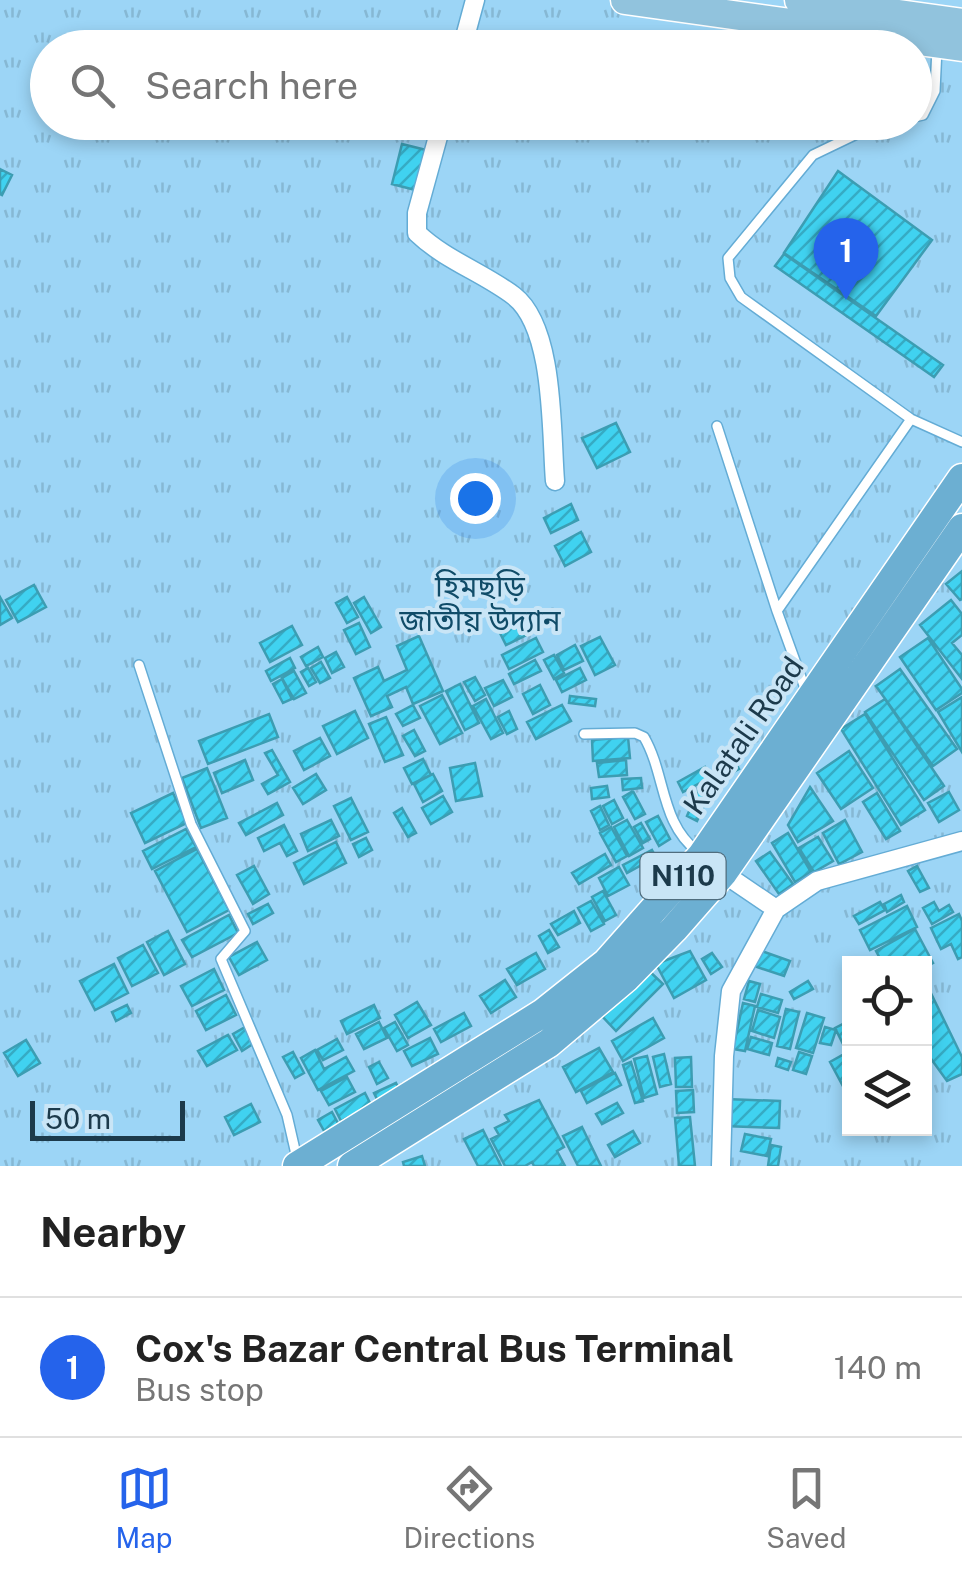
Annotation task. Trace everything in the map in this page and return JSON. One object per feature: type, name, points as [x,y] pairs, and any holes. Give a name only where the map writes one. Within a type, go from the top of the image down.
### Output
[{"type":"highway","name":"Kalatali Road","points":[[298,1166],[543,1013],[606,963],[712,864],[809,698],[962,478]]},
{"type":"highway","name":"Kalatali Road","points":[[352,1166],[549,1043],[626,978],[712,864],[821,731],[962,528]]},
{"type":"main road","points":[[625,0],[837,30]]},
{"type":"main road","points":[[798,0],[962,23]]},
{"type":"street","points":[[467,30],[475,0]]},
{"type":"street","points":[[437,140],[417,213],[417,233],[432,247],[519,299],[536,324],[545,366],[555,481]]},
{"type":"street","points":[[721,1166],[724,1056],[731,990],[776,909],[817,881],[962,841]]},
{"type":"street","points":[[712,864],[776,909]]},
{"type":"lane","points":[[932,97],[950,46]]},
{"type":"lane","points":[[845,140],[813,155],[728,258],[730,278],[741,297],[911,419],[962,442]]},
{"type":"lane","points":[[777,611],[911,419]]},
{"type":"lane","points":[[717,426],[821,731]]},
{"type":"lane","points":[[139,665],[191,824],[245,931],[221,959],[287,1115],[298,1166]]},
{"type":"lane","points":[[584,734],[644,736],[672,822],[682,840],[712,864]]},
{"type":"green space","name":"হিমছড়ি জাতীয় উদ্যান","points":[[0,0],[962,0],[962,1166],[0,1166]]},
{"type":"building","points":[[402,144],[430,151],[419,191],[392,184]]},
{"type":"building","points":[[0,169],[12,175],[2,195],[0,194]]},
{"type":"building","points":[[838,171],[932,240],[876,316],[784,253]]},
{"type":"building","points":[[784,254],[943,365],[934,377],[775,266]]},
{"type":"building","points":[[616,423],[630,452],[597,468],[582,438]]},
{"type":"building","points":[[571,504],[578,520],[551,533],[544,518]]},
{"type":"building","points":[[581,532],[591,552],[565,566],[555,546]]},
{"type":"building","points":[[962,571],[962,599],[960,600],[946,584]]},
{"type":"building","points":[[34,585],[46,607],[18,622],[6,600]]},
{"type":"building","points":[[0,597],[12,618],[0,625]]},
{"type":"building","points":[[347,597],[358,617],[347,623],[336,603]]},
{"type":"building","points":[[364,597],[381,627],[371,633],[354,603]]},
{"type":"building","points":[[951,600],[962,614],[962,635],[952,643],[962,655],[962,679],[920,625]]},
{"type":"building","points":[[528,614],[535,631],[506,645],[498,629]]},
{"type":"building","points":[[359,623],[370,647],[356,654],[344,630]]},
{"type":"building","points":[[292,626],[302,645],[270,662],[260,643]]},
{"type":"building","points":[[419,636],[443,691],[413,704],[406,687],[387,696],[392,707],[371,716],[354,678],[378,667],[384,681],[407,670],[397,646]]},
{"type":"building","points":[[600,637],[615,665],[595,675],[581,646]]},
{"type":"building","points":[[536,638],[543,652],[509,669],[502,655]]},
{"type":"building","points":[[928,638],[962,689],[962,693],[936,710],[900,657]]},
{"type":"building","points":[[575,645],[583,661],[564,670],[557,655]]},
{"type":"building","points":[[318,647],[323,657],[306,666],[301,657]]},
{"type":"building","points":[[336,652],[344,667],[332,673],[325,658]]},
{"type":"building","points":[[554,655],[564,673],[554,679],[544,660]]},
{"type":"building","points":[[290,658],[295,668],[271,681],[266,671]]},
{"type":"building","points":[[535,660],[541,671],[514,684],[509,674]]},
{"type":"building","points":[[321,662],[330,678],[320,683],[311,668]]},
{"type":"building","points":[[308,668],[316,682],[309,686],[301,672]]},
{"type":"building","points":[[580,668],[586,680],[562,692],[556,680]]},
{"type":"building","points":[[900,669],[957,749],[933,766],[876,686]]},
{"type":"building","points":[[294,671],[306,693],[294,699],[282,678]]},
{"type":"building","points":[[475,677],[485,695],[475,701],[464,682]]},
{"type":"building","points":[[282,679],[292,699],[283,703],[273,684]]},
{"type":"building","points":[[503,680],[512,697],[494,706],[485,688]]},
{"type":"building","points":[[460,684],[479,723],[465,730],[446,691]]},
{"type":"building","points":[[540,685],[550,705],[533,714],[523,694]]},
{"type":"building","points":[[442,695],[462,733],[440,744],[420,706]]},
{"type":"building","points":[[570,696],[596,699],[595,706],[569,703]]},
{"type":"building","points":[[962,697],[962,752],[938,712]]},
{"type":"building","points":[[486,699],[503,733],[491,739],[473,706]]},
{"type":"building","points":[[885,699],[944,786],[924,800],[865,712]]},
{"type":"building","points":[[413,705],[420,718],[403,726],[396,714]]},
{"type":"building","points":[[562,705],[571,721],[536,739],[527,722]]},
{"type":"building","points":[[355,711],[368,738],[337,754],[323,726]]},
{"type":"building","points":[[509,711],[517,729],[507,734],[498,717]]},
{"type":"building","points":[[269,714],[278,737],[208,764],[199,741]]},
{"type":"building","points":[[865,714],[925,810],[901,825],[841,729]]},
{"type":"building","points":[[386,717],[403,755],[385,762],[369,724]]},
{"type":"building","points":[[414,730],[425,751],[415,756],[403,736]]},
{"type":"building","points":[[628,737],[630,758],[593,761],[592,740]]},
{"type":"building","points":[[320,738],[330,756],[304,770],[294,751]]},
{"type":"building","points":[[272,750],[290,782],[268,794],[262,784],[278,775],[265,753]]},
{"type":"building","points":[[849,751],[873,788],[841,809],[817,773]]},
{"type":"building","points":[[423,759],[431,775],[412,784],[404,768]]},
{"type":"building","points":[[245,760],[253,780],[222,793],[214,773]]},
{"type":"building","points":[[626,760],[627,775],[599,777],[597,763]]},
{"type":"building","points":[[735,762],[739,769],[720,779],[716,772]]},
{"type":"building","points":[[475,763],[482,796],[456,801],[450,768]]},
{"type":"building","points":[[705,767],[711,777],[683,792],[678,782]]},
{"type":"building","points":[[207,768],[227,818],[201,828],[182,778]]},
{"type":"building","points":[[316,774],[326,790],[303,804],[293,788]]},
{"type":"building","points":[[433,774],[442,791],[423,802],[414,784]]},
{"type":"building","points":[[641,778],[642,788],[623,790],[622,779]]},
{"type":"building","points":[[607,786],[609,797],[592,799],[591,788]]},
{"type":"building","points":[[810,787],[833,821],[798,842],[788,825]]},
{"type":"building","points":[[633,791],[645,814],[635,819],[623,797]]},
{"type":"building","points":[[698,791],[709,795],[697,821],[687,816]]},
{"type":"building","points":[[949,792],[959,810],[939,822],[928,803]]},
{"type":"building","points":[[173,793],[187,823],[145,843],[131,813]]},
{"type":"building","points":[[877,793],[900,831],[886,839],[863,802]]},
{"type":"building","points":[[443,796],[452,812],[431,824],[422,808]]},
{"type":"building","points":[[351,798],[368,832],[351,840],[334,806]]},
{"type":"building","points":[[614,800],[623,818],[612,824],[603,806]]},
{"type":"building","points":[[277,803],[283,815],[246,835],[239,823]]},
{"type":"building","points":[[600,806],[609,825],[600,830],[591,811]]},
{"type":"building","points":[[402,808],[416,833],[408,837],[394,813]]},
{"type":"building","points":[[658,816],[670,839],[659,846],[646,822]]},
{"type":"building","points":[[331,820],[339,836],[308,851],[301,834]]},
{"type":"building","points":[[627,820],[643,848],[629,856],[614,827]]},
{"type":"building","points":[[845,820],[862,852],[839,864],[823,833]]},
{"type":"building","points":[[641,823],[650,839],[643,843],[634,827]]},
{"type":"building","points":[[284,825],[297,851],[287,856],[280,843],[264,851],[258,838]]},
{"type":"building","points":[[611,827],[627,856],[616,862],[600,833]]},
{"type":"building","points":[[186,829],[196,847],[152,869],[143,851]]},
{"type":"building","points":[[788,833],[811,872],[795,882],[772,843]]},
{"type":"building","points":[[818,837],[833,861],[814,872],[799,848]]},
{"type":"building","points":[[366,838],[372,850],[359,857],[353,844]]},
{"type":"building","points":[[336,842],[346,863],[304,884],[294,863]]},
{"type":"building","points":[[197,849],[229,910],[187,932],[155,871]]},
{"type":"building","points":[[652,850],[656,857],[627,873],[623,865]]},
{"type":"building","points":[[770,852],[793,884],[779,894],[756,861]]},
{"type":"building","points":[[605,854],[611,865],[579,884],[572,873]]},
{"type":"building","points":[[254,866],[269,894],[253,904],[237,875]]},
{"type":"building","points":[[917,866],[929,888],[920,892],[908,871]]},
{"type":"building","points":[[619,867],[629,885],[608,896],[599,878]]},
{"type":"building","points":[[603,891],[616,915],[605,921],[592,897]]},
{"type":"building","points":[[901,895],[904,902],[887,912],[884,904]]},
{"type":"building","points":[[591,901],[604,924],[591,931],[578,908]]},
{"type":"building","points":[[880,902],[885,910],[859,924],[854,916]]},
{"type":"building","points":[[934,902],[939,911],[949,905],[953,912],[932,924],[923,908]]},
{"type":"building","points":[[268,904],[273,913],[253,924],[248,914]]},
{"type":"building","points":[[907,906],[917,927],[870,950],[860,930]]},
{"type":"building","points":[[574,911],[580,923],[558,935],[551,924]]},
{"type":"building","points":[[959,914],[962,957],[958,959],[951,944],[941,949],[931,928]]},
{"type":"building","points":[[229,915],[238,933],[192,957],[182,940]]},
{"type":"building","points":[[915,929],[929,956],[879,956],[876,951]]},
{"type":"building","points":[[549,930],[559,947],[548,953],[539,936]]},
{"type":"building","points":[[168,931],[185,964],[164,975],[147,942]]},
{"type":"building","points":[[257,942],[267,960],[239,975],[229,957]]},
{"type":"building","points":[[143,945],[158,973],[132,986],[118,958]]},
{"type":"building","points":[[759,950],[790,961],[784,976],[754,966]]},
{"type":"building","points":[[690,951],[706,980],[674,998],[656,964]]},
{"type":"building","points":[[536,953],[545,969],[517,985],[507,969]]},
{"type":"building","points":[[712,953],[722,967],[711,974],[702,959]]},
{"type":"building","points":[[114,964],[128,993],[95,1010],[80,981]]},
{"type":"building","points":[[646,968],[663,984],[616,1031],[600,1014]]},
{"type":"building","points":[[214,969],[224,990],[192,1006],[181,986]]},
{"type":"building","points":[[505,980],[516,997],[491,1013],[480,996]]},
{"type":"building","points":[[749,981],[760,984],[755,1002],[744,999]]},
{"type":"building","points":[[808,981],[813,989],[794,999],[790,992]]},
{"type":"building","points":[[761,994],[782,1000],[778,1013],[757,1007]]},
{"type":"building","points":[[226,995],[236,1015],[206,1030],[196,1011]]},
{"type":"building","points":[[932,995],[962,1057],[962,1074],[947,1081],[932,1060]]},
{"type":"building","points":[[417,1002],[431,1025],[408,1038],[395,1015]]},
{"type":"building","points":[[743,1003],[755,1006],[745,1051],[733,1049]]},
{"type":"building","points":[[127,1005],[131,1013],[116,1021],[112,1012]]},
{"type":"building","points":[[374,1005],[380,1018],[347,1034],[341,1021]]},
{"type":"building","points":[[786,1009],[799,1012],[790,1049],[777,1046]]},
{"type":"building","points":[[758,1010],[780,1017],[774,1038],[752,1031]]},
{"type":"building","points":[[464,1013],[471,1026],[441,1042],[434,1029]]},
{"type":"building","points":[[807,1013],[824,1018],[813,1053],[796,1048]]},
{"type":"building","points":[[653,1018],[664,1038],[623,1061],[612,1041]]},
{"type":"building","points":[[379,1022],[387,1038],[364,1049],[356,1034]]},
{"type":"building","points":[[395,1022],[408,1045],[397,1051],[384,1028]]},
{"type":"building","points":[[247,1026],[256,1042],[242,1051],[233,1034]]},
{"type":"building","points":[[825,1027],[836,1030],[831,1045],[820,1043]]},
{"type":"building","points":[[228,1035],[237,1050],[207,1066],[198,1051]]},
{"type":"building","points":[[751,1037],[772,1043],[769,1055],[747,1049]]},
{"type":"building","points":[[430,1038],[438,1054],[412,1066],[404,1051]]},
{"type":"building","points":[[337,1039],[343,1050],[323,1060],[317,1050]]},
{"type":"building","points":[[26,1040],[40,1063],[18,1076],[4,1053]]},
{"type":"building","points":[[599,1048],[613,1072],[576,1092],[563,1067]]},
{"type":"building","points":[[315,1050],[324,1069],[346,1057],[354,1071],[318,1090],[301,1058]]},
{"type":"building","points":[[293,1052],[304,1073],[295,1078],[283,1057]]},
{"type":"building","points":[[799,1052],[812,1056],[806,1074],[793,1070]]},
{"type":"building","points":[[664,1054],[671,1084],[660,1087],[653,1057]]},
{"type":"building","points":[[842,1055],[842,1084],[830,1062]]},
{"type":"building","points":[[647,1056],[657,1094],[644,1098],[634,1059]]},
{"type":"building","points":[[691,1057],[692,1087],[676,1087],[675,1058]]},
{"type":"building","points":[[778,1058],[791,1062],[788,1070],[776,1066]]},
{"type":"building","points":[[379,1062],[388,1078],[377,1084],[369,1067]]},
{"type":"building","points":[[631,1062],[643,1101],[635,1103],[623,1065]]},
{"type":"building","points":[[615,1073],[621,1085],[587,1103],[581,1091]]},
{"type":"building","points":[[347,1077],[355,1092],[329,1105],[321,1091]]},
{"type":"building","points":[[396,1083],[401,1093],[379,1103],[374,1093]]},
{"type":"building","points":[[693,1090],[694,1112],[677,1113],[676,1091]]},
{"type":"building","points":[[365,1093],[371,1105],[341,1121],[335,1109]]},
{"type":"building","points":[[725,1099],[780,1101],[779,1128],[724,1126]]},
{"type":"building","points":[[539,1100],[564,1147],[557,1151],[565,1166],[534,1166],[532,1162],[505,1166],[491,1139],[499,1135],[495,1128],[509,1121],[505,1115]]},
{"type":"building","points":[[617,1103],[623,1113],[602,1124],[596,1114]]},
{"type":"building","points":[[251,1104],[260,1122],[234,1135],[225,1117]]},
{"type":"building","points":[[332,1112],[342,1131],[328,1138],[318,1120]]},
{"type":"building","points":[[690,1117],[695,1166],[679,1166],[675,1118]]},
{"type":"building","points":[[582,1127],[601,1166],[578,1166],[563,1136]]},
{"type":"building","points":[[483,1130],[501,1166],[478,1166],[464,1139]]},
{"type":"building","points":[[633,1131],[640,1143],[615,1157],[608,1145]]},
{"type":"building","points":[[745,1134],[771,1139],[767,1156],[741,1151]]},
{"type":"building","points":[[771,1145],[781,1147],[778,1166],[768,1166]]},
{"type":"building","points":[[422,1156],[425,1166],[404,1166],[403,1162]]},
{"type":"place","name":"Cox's Bazar Central Bus Terminal","points":[[846,300]]}]
